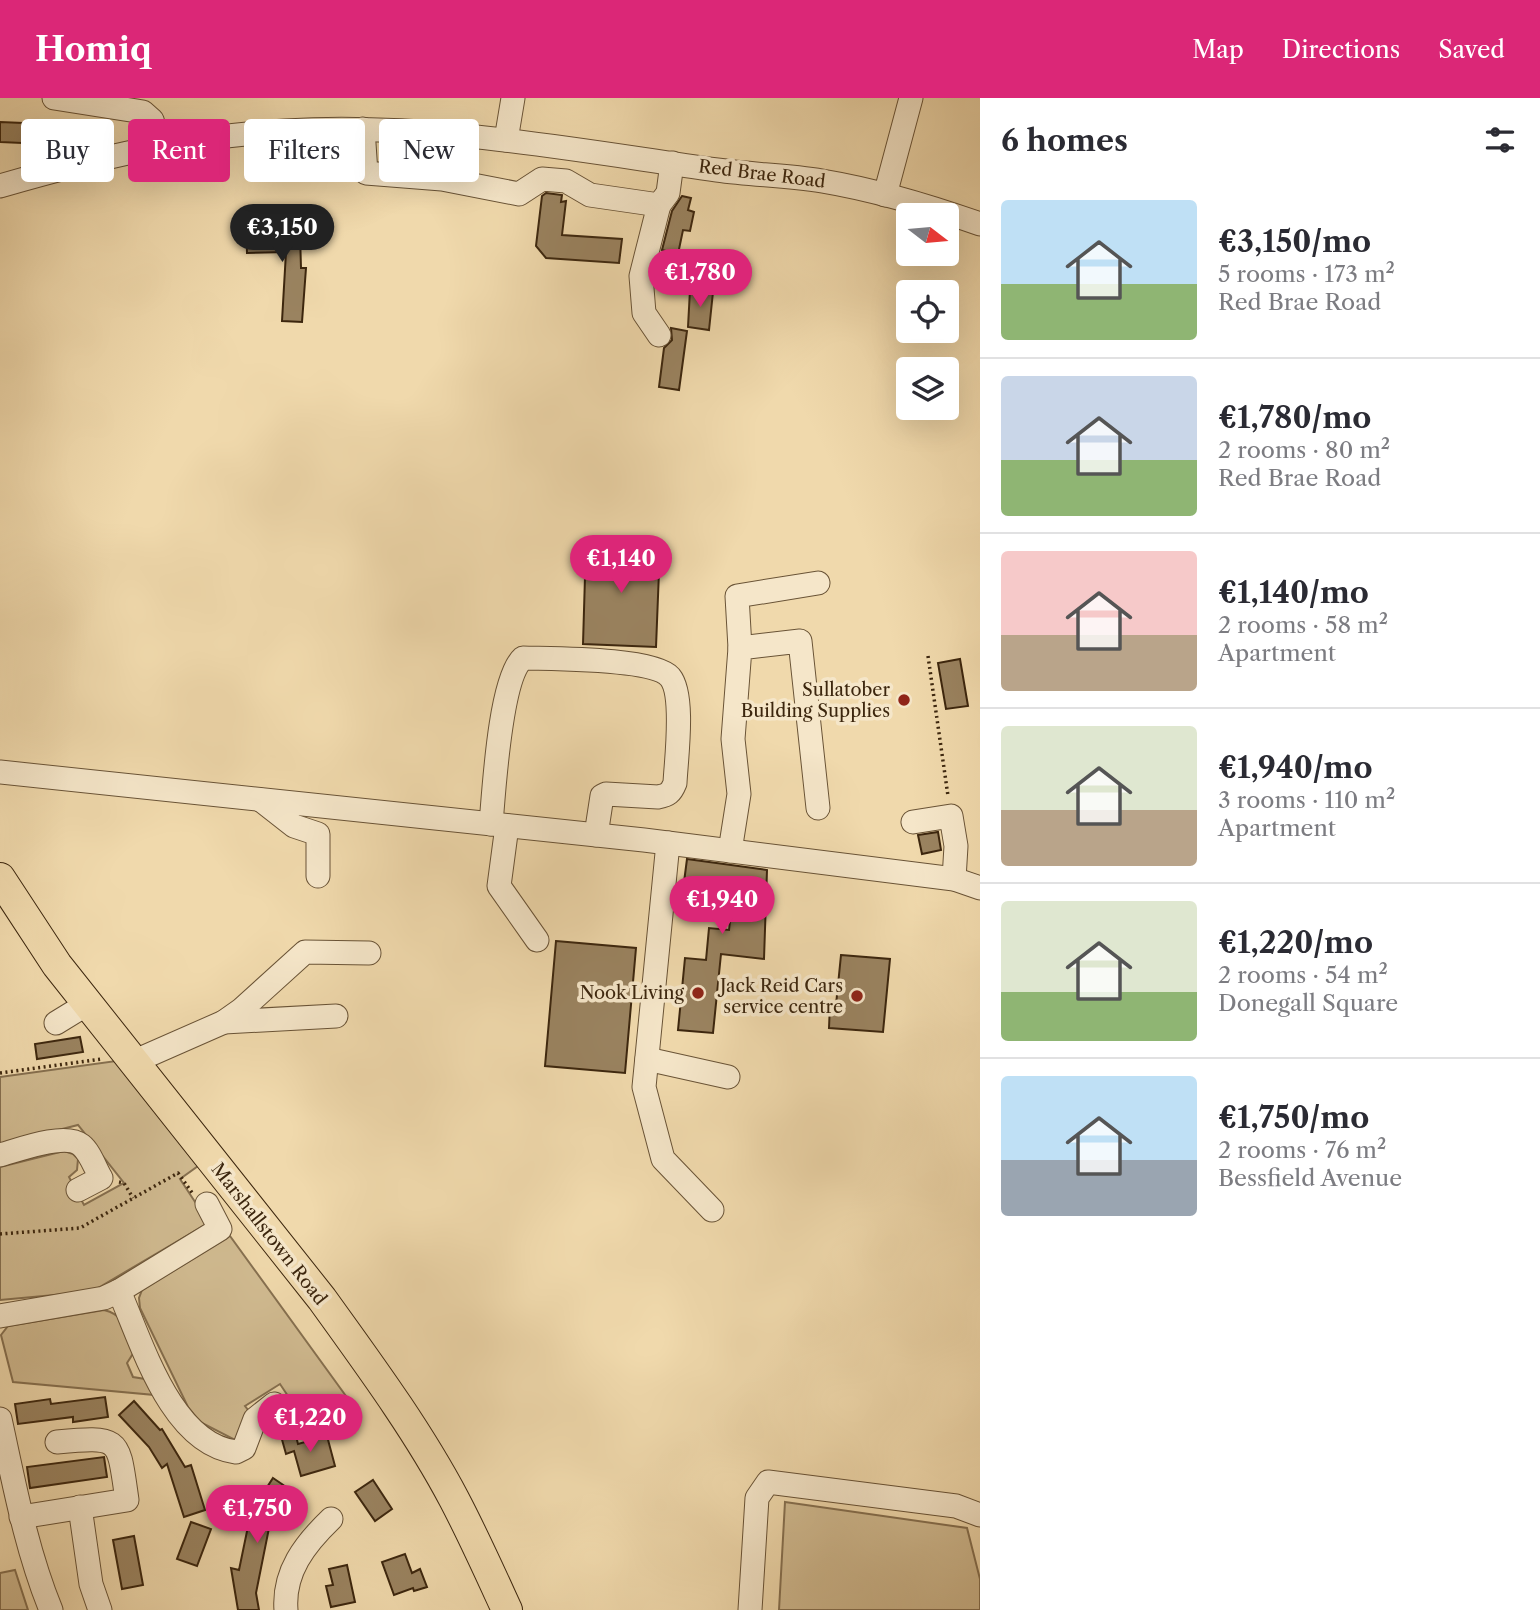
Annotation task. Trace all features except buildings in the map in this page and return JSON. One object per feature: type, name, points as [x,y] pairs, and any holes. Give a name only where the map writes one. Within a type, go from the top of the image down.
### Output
[{"type":"main road","name":"Marshallstown Road","points":[[0,878],[57,965],[322,1299],[398,1408],[453,1497],[507,1610]]},
{"type":"street","points":[[54,98],[144,112],[151,119]]},
{"type":"street","points":[[506,140],[513,98]]},
{"type":"street","points":[[885,195],[911,98]]},
{"type":"street","name":"Red Brae Road","points":[[365,129],[454,134],[718,170],[821,180],[885,195],[980,224]]},
{"type":"street","name":"Red Brae Road","points":[[0,186],[128,154]]},
{"type":"street","points":[[365,158],[366,173],[442,179],[520,194],[542,179],[566,181],[590,195],[659,205]]},
{"type":"street","points":[[659,335],[644,313],[641,276],[659,205],[668,193],[672,163]]},
{"type":"street","points":[[730,851],[739,794],[733,739],[740,648],[737,596],[818,583]]},
{"type":"street","points":[[740,648],[800,641],[818,808]]},
{"type":"street","points":[[537,940],[499,887],[496,772],[507,691],[513,669],[523,658],[649,666],[671,678],[677,693],[675,783],[672,791],[666,796],[658,797],[602,796],[596,835]]},
{"type":"street","points":[[0,772],[668,843],[954,880],[980,888]]},
{"type":"street","points":[[261,800],[294,827],[318,834],[318,876]]},
{"type":"street","points":[[913,822],[951,816],[956,846],[954,880]]},
{"type":"street","points":[[668,843],[644,1087],[663,1159],[712,1210]]},
{"type":"street","points":[[130,1058],[224,1022],[306,952],[369,953]]},
{"type":"street","points":[[55,1023],[87,1004]]},
{"type":"street","points":[[224,1022],[336,1016]]},
{"type":"street","points":[[647,1059],[728,1077]]},
{"type":"street","points":[[0,1155],[55,1141],[70,1140],[78,1143],[101,1178],[78,1190]]},
{"type":"street","points":[[0,1316],[89,1302],[119,1291],[220,1229],[207,1204]]},
{"type":"street","points":[[119,1291],[166,1396],[191,1430],[212,1444],[236,1452],[244,1448],[255,1419],[274,1404],[288,1424]]},
{"type":"street","points":[[0,1419],[21,1517],[38,1580],[51,1610]]},
{"type":"street","points":[[21,1517],[127,1500],[119,1454],[114,1446],[97,1438],[57,1442]]},
{"type":"street","points":[[750,1610],[757,1498],[768,1482],[956,1506],[980,1515]]},
{"type":"street","points":[[80,1507],[91,1584],[100,1610]]},
{"type":"street","points":[[286,1610],[286,1594],[296,1560],[313,1536],[331,1519]]},
{"type":"path","points":[[928,656],[951,816]]},
{"type":"path","points":[[0,1073],[130,1058]]},
{"type":"path","points":[[0,1234],[80,1228],[178,1173],[201,1205],[207,1204]]},
{"type":"shaded area","points":[[116,1061],[198,1166],[180,1179],[207,1220],[205,1225],[98,1288],[87,1292],[0,1300],[0,1167],[64,1151],[73,1154],[78,1159],[77,1170],[69,1177],[84,1205],[124,1183],[78,1125],[0,1145],[0,1077]]},
{"type":"shaded area","points":[[230,1236],[359,1414],[322,1411],[304,1420],[280,1384],[245,1406],[248,1410],[240,1438],[235,1440],[200,1422],[188,1407],[140,1308],[139,1298],[142,1290]]},
{"type":"shaded area","points":[[104,1310],[117,1316],[125,1325],[134,1352],[127,1363],[133,1377],[145,1379],[155,1395],[13,1382],[1,1335],[8,1326]]},
{"type":"shaded area","points":[[785,1502],[967,1528],[980,1579],[980,1610],[779,1610]]},
{"type":"shaded area","points":[[15,1570],[28,1610],[0,1610],[0,1573]]},
{"type":"place","name":"Sullatober Building Supplies","points":[[904,700]]},
{"type":"place","name":"Nook Living","points":[[698,993]]},
{"type":"place","name":"Jack Reid Cars service centre","points":[[857,996]]}]
